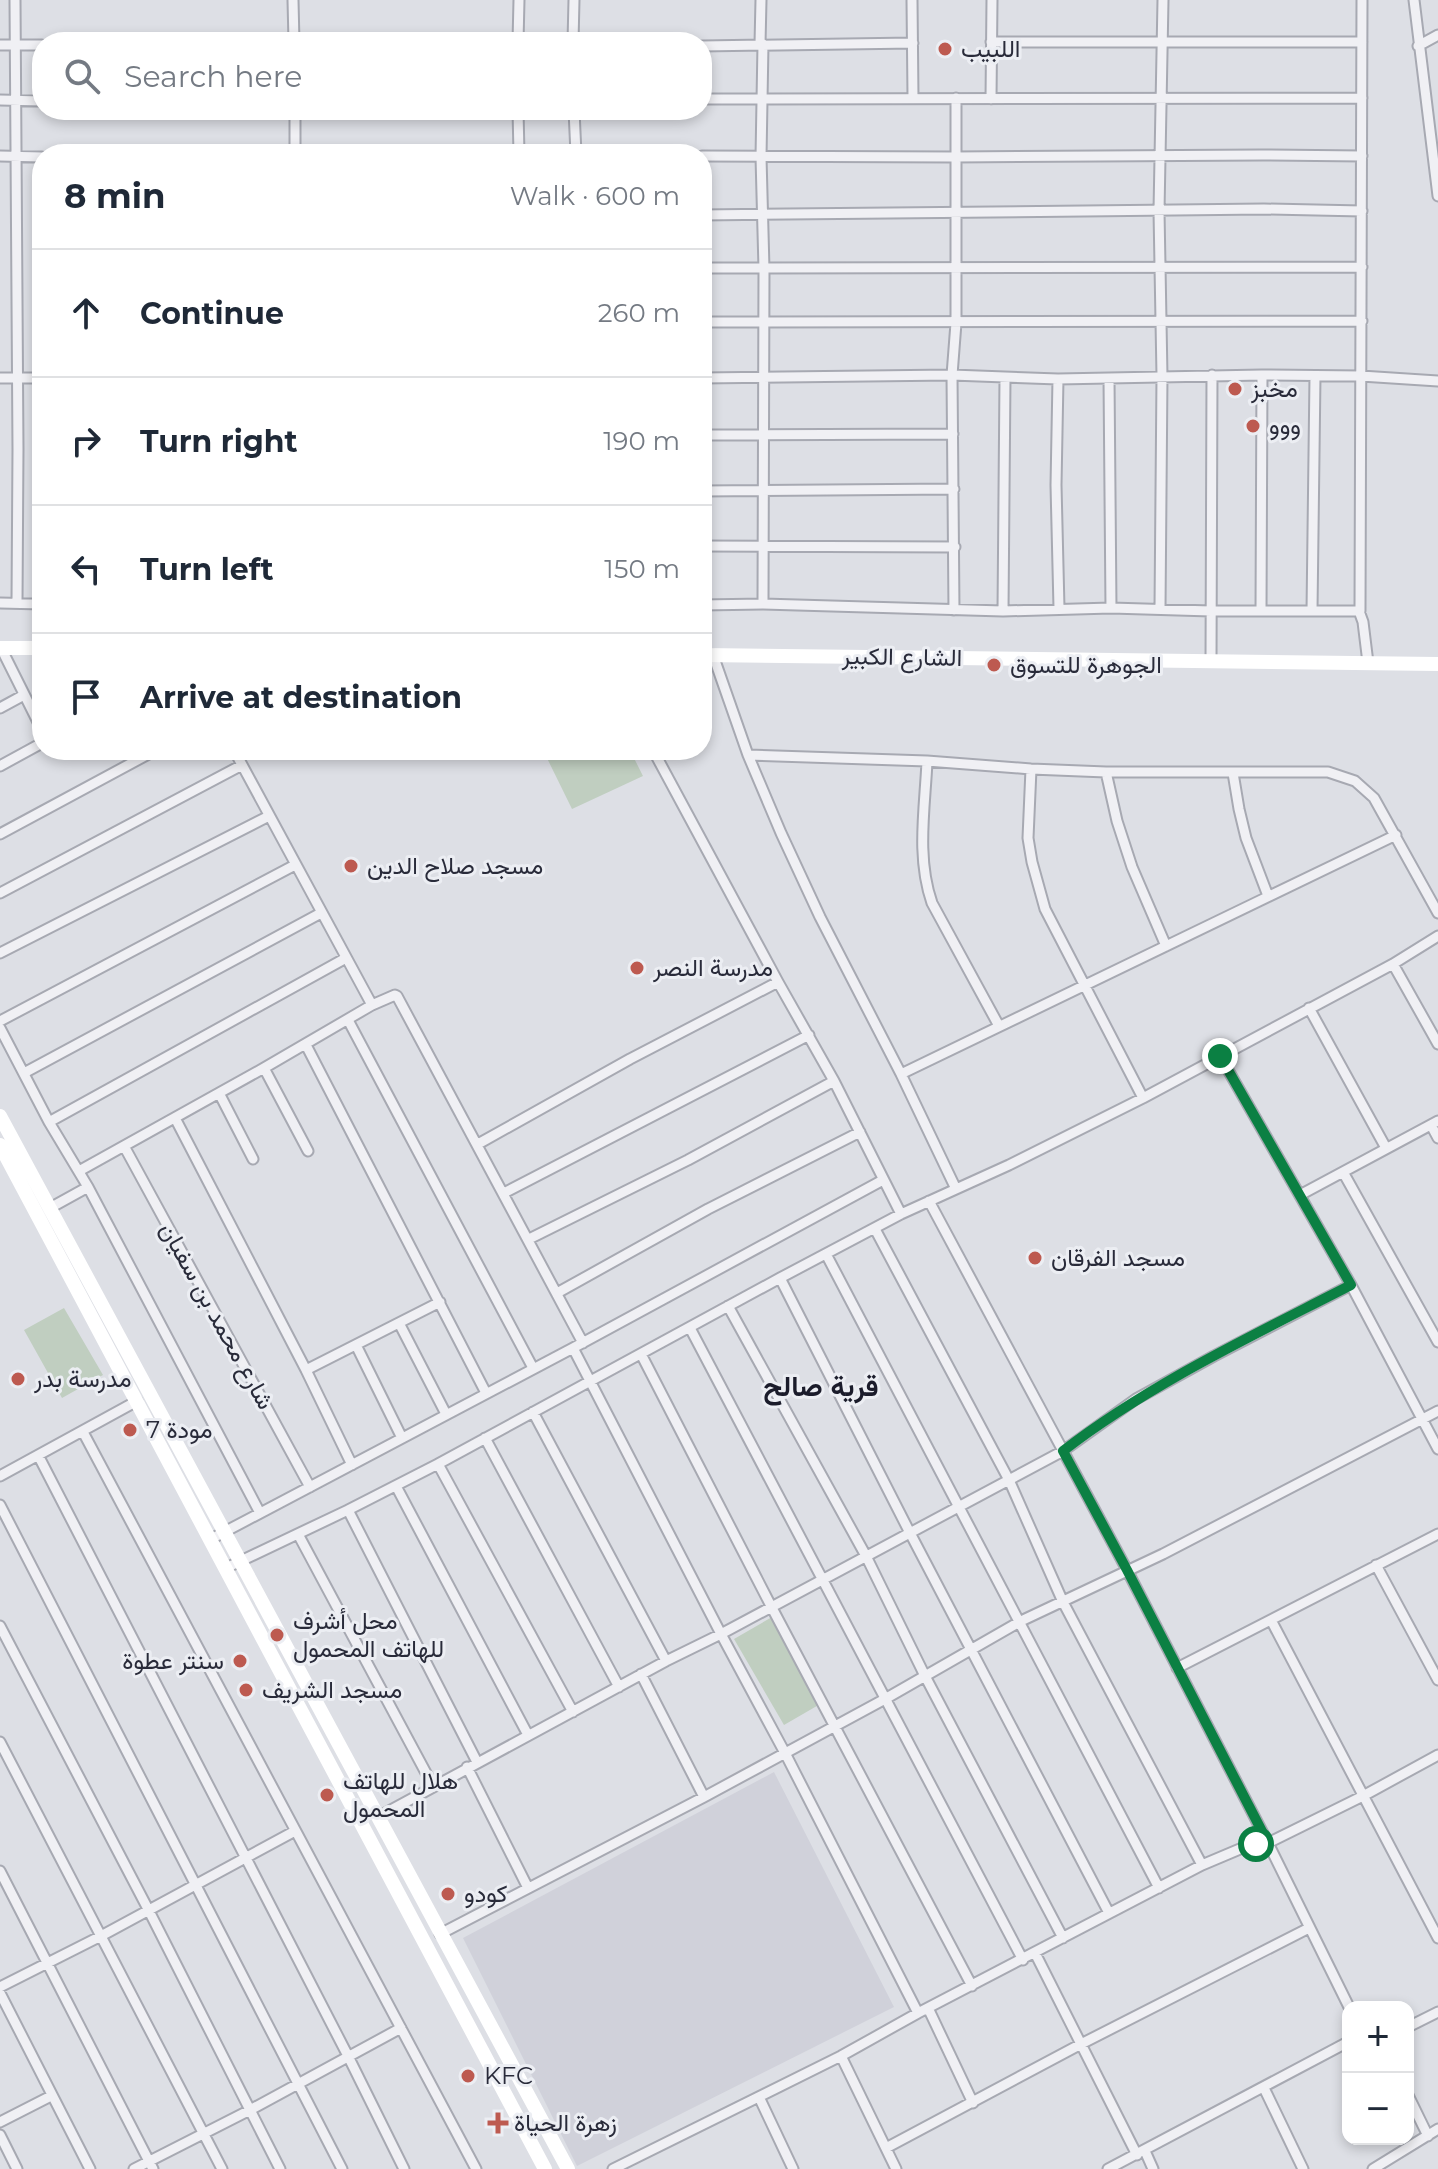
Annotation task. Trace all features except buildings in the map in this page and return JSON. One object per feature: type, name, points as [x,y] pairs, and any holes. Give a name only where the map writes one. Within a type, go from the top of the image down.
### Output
[{"type":"street","points":[[15,0],[17,603]]},
{"type":"street","points":[[293,0],[294,32]]},
{"type":"street","points":[[518,32],[519,0]]},
{"type":"street","points":[[573,32],[574,0]]},
{"type":"street","points":[[761,0],[763,604]]},
{"type":"street","points":[[912,0],[913,97]]},
{"type":"street","points":[[991,99],[992,0]]},
{"type":"street","points":[[1160,609],[1162,376],[1159,211],[1163,0]]},
{"type":"street","points":[[1362,0],[1359,611],[1368,663]]},
{"type":"street","points":[[1414,0],[1438,196]]},
{"type":"street","points":[[1418,46],[1438,35]]},
{"type":"street","points":[[991,42],[1362,42]]},
{"type":"street","points":[[712,46],[913,43]]},
{"type":"street","points":[[0,45],[32,45]]},
{"type":"street","points":[[954,610],[952,375],[956,323],[956,98]]},
{"type":"street","points":[[712,99],[1362,98]]},
{"type":"street","points":[[0,100],[32,101]]},
{"type":"street","points":[[295,120],[295,144]]},
{"type":"street","points":[[518,120],[519,144]]},
{"type":"street","points":[[574,120],[576,144]]},
{"type":"street","points":[[0,156],[32,157]]},
{"type":"street","points":[[712,156],[1362,156]]},
{"type":"street","points":[[712,215],[1264,209],[1362,211]]},
{"type":"street","points":[[712,268],[1362,267]]},
{"type":"street","points":[[712,322],[1362,321]]},
{"type":"street","points":[[712,378],[952,375],[1058,379],[1262,375],[1438,381]]},
{"type":"street","points":[[1211,661],[1212,375]]},
{"type":"street","points":[[1261,611],[1262,375]]},
{"type":"street","points":[[1312,611],[1315,376]]},
{"type":"street","points":[[0,378],[32,378]]},
{"type":"street","points":[[1003,611],[1005,378]]},
{"type":"street","points":[[1109,378],[1111,608]]},
{"type":"street","points":[[1058,379],[1056,485],[1059,608]]},
{"type":"street","points":[[712,435],[953,434]]},
{"type":"street","points":[[712,491],[954,489]]},
{"type":"street","points":[[712,546],[955,547]]},
{"type":"street","points":[[0,603],[32,604]]},
{"type":"street","points":[[712,605],[1003,611],[1111,608],[1359,611]]},
{"type":"street","points":[[32,648],[0,648],[32,711]]},
{"type":"street","name":"الشارع الكبير","points":[[712,655],[1438,664]]},
{"type":"street","points":[[712,665],[820,917],[956,1189]]},
{"type":"street","points":[[0,708],[24,695]]},
{"type":"street","points":[[0,766],[32,748]]},
{"type":"street","points":[[748,755],[927,761],[1106,772],[1328,772],[1346,777],[1365,788],[1374,798],[1438,913]]},
{"type":"street","points":[[0,834],[137,760]]},
{"type":"street","points":[[239,760],[372,1005]]},
{"type":"street","points":[[658,760],[834,1081],[901,1214]]},
{"type":"street","points":[[927,761],[922,854],[925,881],[932,903],[999,1026]]},
{"type":"street","points":[[0,893],[242,765]]},
{"type":"street","points":[[1031,769],[1028,838],[1037,886],[1054,928],[1143,1098]]},
{"type":"street","points":[[1106,772],[1132,867],[1166,946]]},
{"type":"street","points":[[1233,773],[1246,838],[1268,896]]},
{"type":"street","points":[[0,953],[269,816]]},
{"type":"street","points":[[901,1074],[1396,835]]},
{"type":"street","points":[[0,1021],[295,865]]},
{"type":"street","points":[[24,1073],[321,913]]},
{"type":"street","points":[[226,1568],[438,1464],[901,1214],[1061,1140],[1143,1098],[1393,964],[1438,936]]},
{"type":"street","points":[[49,1122],[346,958]]},
{"type":"street","points":[[1393,964],[1438,1044]]},
{"type":"street","points":[[478,1144],[608,1071],[778,982]]},
{"type":"street","points":[[79,1171],[372,1005],[391,995],[397,996],[583,1343]]},
{"type":"street","points":[[1309,1008],[1386,1148]]},
{"type":"street","points":[[348,1020],[533,1368]]},
{"type":"street","points":[[0,1028],[49,1122],[88,1187],[260,1513]]},
{"type":"street","points":[[504,1193],[809,1035]]},
{"type":"street","points":[[306,1045],[486,1393]]},
{"type":"street","points":[[1220,1056],[1351,1285],[1438,1449]]},
{"type":"street","points":[[264,1068],[308,1151]]},
{"type":"street","points":[[529,1239],[688,1160],[834,1081]]},
{"type":"street","points":[[219,1093],[253,1159]]},
{"type":"street","points":[[0,1116],[568,2169]]},
{"type":"street","points":[[175,1118],[352,1465]]},
{"type":"street","points":[[1300,1195],[1435,1123],[1438,1138]]},
{"type":"street","points":[[557,1293],[708,1209],[860,1132]]},
{"type":"street","points":[[0,1145],[545,2169]]},
{"type":"street","name":"شارع محمد بن سفيان","points":[[124,1146],[310,1487]]},
{"type":"street","points":[[1343,1172],[1438,1342]]},
{"type":"street","points":[[211,1539],[583,1343],[883,1180]]},
{"type":"street","points":[[50,1208],[88,1187]]},
{"type":"street","points":[[929,1201],[1127,1570],[1346,2001]]},
{"type":"street","points":[[875,1229],[1009,1480],[1063,1602],[1202,1865]]},
{"type":"street","points":[[826,1254],[1159,1888]]},
{"type":"street","points":[[780,1278],[1109,1913]]},
{"type":"street","points":[[378,1817],[1063,1451],[1136,1399],[1351,1285]]},
{"type":"street","points":[[306,1370],[440,1302]]},
{"type":"street","points":[[728,1306],[866,1556],[925,1676],[1063,1938]]},
{"type":"street","points":[[399,1323],[446,1414]]},
{"type":"street","points":[[690,1328],[1023,1960]]},
{"type":"street","points":[[356,1345],[402,1438]]},
{"type":"street","points":[[573,1348],[918,2013]]},
{"type":"street","points":[[641,1354],[972,1986]]},
{"type":"street","points":[[0,1476],[137,1401]]},
{"type":"street","points":[[440,1934],[704,1797],[1021,1621],[1163,1554],[1438,1411]]},
{"type":"street","points":[[533,1412],[666,1661]]},
{"type":"street","points":[[83,1432],[476,2169]]},
{"type":"street","points":[[485,1438],[619,1687]]},
{"type":"street","points":[[38,1455],[404,2169]]},
{"type":"street","points":[[438,1464],[573,1712]]},
{"type":"street","points":[[396,1486],[528,1735]]},
{"type":"street","points":[[0,1505],[342,2169]]},
{"type":"street","points":[[348,1510],[528,1888]]},
{"type":"street","points":[[298,1534],[433,1786]]},
{"type":"street","points":[[1177,1668],[1438,1534]]},
{"type":"street","points":[[1376,1565],[1438,1680]]},
{"type":"street","points":[[1271,1620],[1438,1938]]},
{"type":"street","points":[[0,1626],[280,2169]]},
{"type":"street","points":[[641,1674],[704,1797]]},
{"type":"street","points":[[0,1742],[222,2169]]},
{"type":"street","points":[[613,2169],[841,2056],[1202,1865],[1247,1846],[1268,1843],[1438,1755]]},
{"type":"street","points":[[90,2169],[0,1990],[295,1831]]},
{"type":"street","points":[[0,1871],[151,2165]]},
{"type":"street","points":[[886,2148],[1309,1928]]},
{"type":"street","points":[[1035,1953],[1141,2153],[1153,2169]]},
{"type":"street","points":[[928,2008],[973,2103]]},
{"type":"street","points":[[1414,2024],[1438,2012]]},
{"type":"street","points":[[134,2169],[151,2165],[204,2133],[401,2028]]},
{"type":"street","points":[[1108,2169],[1342,2045]]},
{"type":"street","points":[[841,2056],[896,2169]]},
{"type":"street","points":[[1264,2088],[1303,2169]]},
{"type":"street","points":[[0,2122],[51,2096]]},
{"type":"street","points":[[759,2097],[793,2169]]},
{"type":"street","points":[[1414,2107],[1428,2136]]},
{"type":"street","points":[[1373,2169],[1438,2129]]},
{"type":"street","points":[[0,2135],[17,2169]]},
{"type":"shaded area","points":[[774,1772],[894,2007],[577,2166],[463,1938]]},
{"type":"green space","points":[[548,760],[635,760],[643,776],[572,809]]},
{"type":"green space","points":[[64,1308],[103,1375],[62,1398],[24,1330]]},
{"type":"green space","points":[[772,1617],[822,1703],[784,1725],[734,1639]]},
{"type":"place","name":"اللبيب","points":[[945,49]]},
{"type":"place","name":"مخبز","points":[[1235,389]]},
{"type":"place","name":"ووو","points":[[1253,426]]},
{"type":"place","name":"الجوهرة للتسوق","points":[[994,665]]},
{"type":"place","name":"مسجد صلاح الدين","points":[[351,866]]},
{"type":"place","name":"مدرسة النصر","points":[[637,968]]},
{"type":"place","name":"مسجد الفرقان","points":[[1035,1258]]},
{"type":"place","name":"مدرسة بدر","points":[[18,1379]]},
{"type":"place","name":"مودة 7","points":[[130,1430]]},
{"type":"place","name":"محل أشرف للهاتف المحمول","points":[[277,1635]]},
{"type":"place","name":"سنتر عطوة","points":[[240,1661]]},
{"type":"place","name":"مسجد الشريف","points":[[246,1690]]},
{"type":"place","name":"هلال للهاتف المحمول","points":[[327,1795]]},
{"type":"place","name":"كودو","points":[[448,1894]]},
{"type":"place","name":"KFC","points":[[468,2076]]},
{"type":"place","name":"زهرة الحياة","points":[[498,2123]]},
{"type":"district","name":"قرية صالح","points":[[821,1386]]},
{"type":"route","points":[[1220,1056],[1351,1285],[1136,1399],[1063,1451],[1268,1843],[1256,1844]]}]
